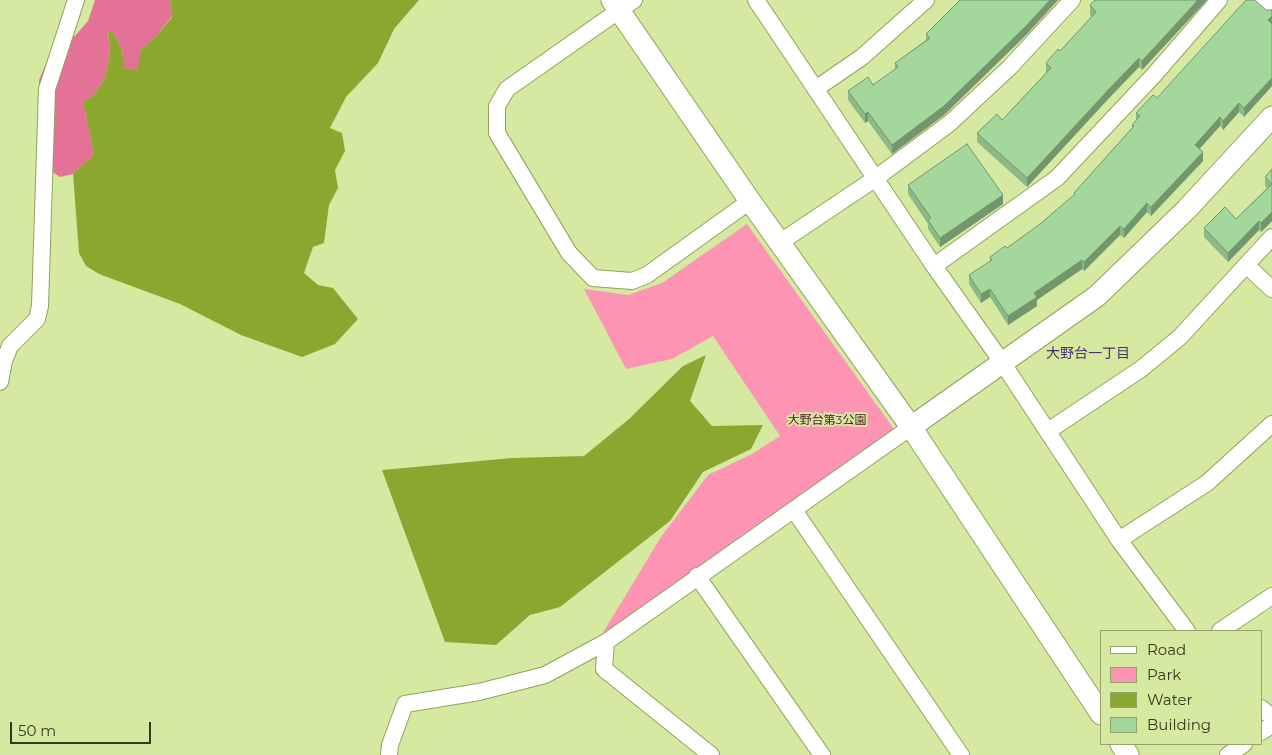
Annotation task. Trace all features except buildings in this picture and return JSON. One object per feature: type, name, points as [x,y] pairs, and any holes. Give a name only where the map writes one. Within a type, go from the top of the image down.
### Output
[{"type":"street","points":[[0,382],[4,361],[10,346],[37,319],[40,306],[47,89],[76,0]]},
{"type":"street","points":[[756,0],[934,266],[1002,362],[1120,540],[1185,630]]},
{"type":"street","points":[[816,88],[862,57],[926,0]]},
{"type":"street","points":[[780,243],[876,178],[950,123],[1010,67],[1072,0]]},
{"type":"street","points":[[934,266],[1058,178],[1154,75],[1219,0]]},
{"type":"street","points":[[1259,0],[1272,12]]},
{"type":"street","points":[[750,201],[647,275],[632,281],[593,278],[568,253],[497,133],[497,106],[507,89],[622,3],[750,201],[910,428],[1100,713]]},
{"type":"street","points":[[389,755],[390,745],[406,704],[479,692],[545,675],[606,642],[696,576],[794,510],[1097,296],[1186,210],[1272,117]]},
{"type":"street","points":[[1048,431],[1142,369],[1172,343],[1272,237]]},
{"type":"street","points":[[1246,265],[1272,290]]},
{"type":"street","points":[[1120,540],[1207,483],[1272,424]]},
{"type":"street","points":[[794,510],[961,755]]},
{"type":"street","points":[[696,576],[822,755]]},
{"type":"street","points":[[1221,630],[1272,596]]},
{"type":"street","points":[[606,642],[604,669],[711,755]]},
{"type":"street","points":[[1262,709],[1272,717]]},
{"type":"street","points":[[1228,755],[1243,745]]},
{"type":"green space","name":"大野台第3公園","points":[[747,224],[896,432],[601,636],[661,537],[708,475],[752,454],[780,436],[713,336],[672,359],[626,369],[584,289],[628,295],[662,283]]},
{"type":"shaded area","points":[[95,0],[170,0],[172,16],[157,35],[141,50],[138,69],[125,71],[122,51],[115,35],[108,32],[110,54],[105,78],[93,96],[83,102],[94,154],[73,174],[60,177],[45,167],[39,125],[39,80],[57,38],[75,36],[88,21]]},
{"type":"water","points":[[170,0],[419,0],[394,29],[378,63],[346,97],[330,128],[342,133],[345,151],[335,170],[338,188],[329,205],[324,243],[313,247],[304,273],[318,285],[333,288],[358,319],[335,344],[302,357],[241,335],[180,304],[99,274],[86,266],[79,253],[73,174],[94,154],[83,102],[93,96],[105,78],[110,54],[108,31],[115,35],[122,51],[125,70],[137,69],[141,50],[172,17]]},
{"type":"water","points":[[706,355],[690,401],[712,426],[763,425],[751,449],[703,472],[670,521],[560,607],[530,615],[496,645],[445,642],[382,470],[512,458],[584,456],[629,419],[683,366]]},
{"type":"district","name":"大野台一丁目","points":[[1088,354]]}]
